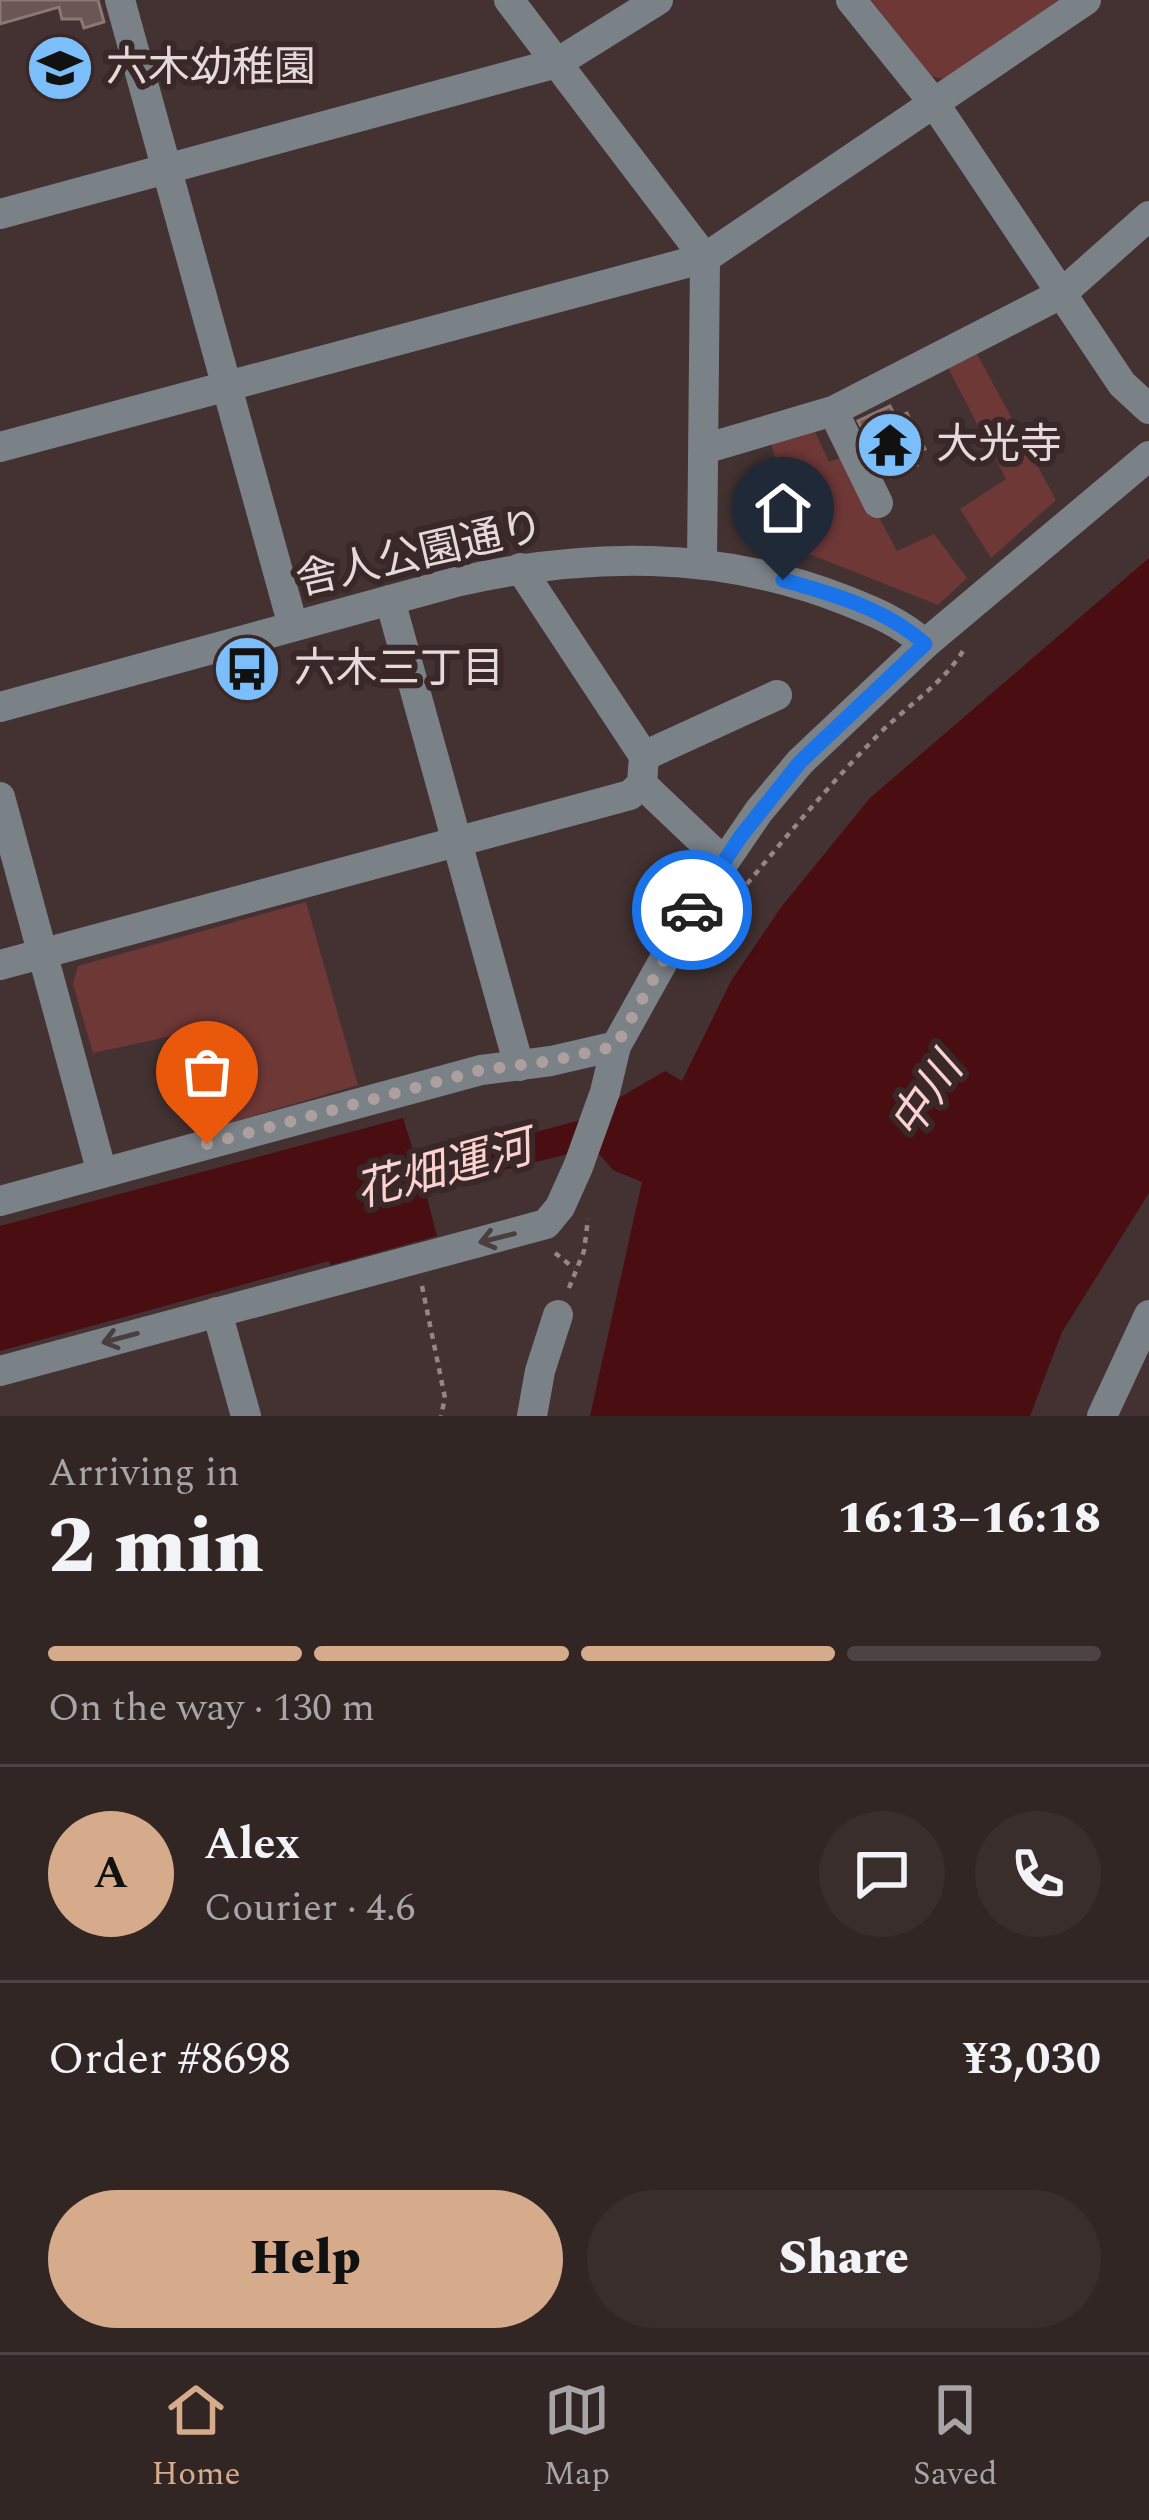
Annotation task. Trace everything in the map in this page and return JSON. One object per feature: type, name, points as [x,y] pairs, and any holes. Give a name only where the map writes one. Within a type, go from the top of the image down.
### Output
[{"type":"street","points":[[120,0],[293,626]]},
{"type":"street","points":[[509,0],[705,258],[702,563]]},
{"type":"street","points":[[0,214],[557,63],[658,0]]},
{"type":"street","points":[[850,0],[934,103],[1122,384],[1149,409]]},
{"type":"street","points":[[0,446],[705,258],[1086,0]]},
{"type":"street","points":[[704,449],[833,411],[1060,294],[1149,216]]},
{"type":"street","points":[[833,411],[878,503]]},
{"type":"street","points":[[0,1371],[546,1224],[560,1207],[578,1167],[616,1046],[723,861],[800,762],[925,644],[1149,455]]},
{"type":"street","name":"舎人公園通り","points":[[0,707],[520,568],[615,559],[702,563],[825,592],[904,625],[925,644]]},
{"type":"street","points":[[520,568],[643,770],[723,861]]},
{"type":"street","points":[[390,600],[518,1066]]},
{"type":"street","points":[[0,965],[630,795],[643,770],[777,695]]},
{"type":"street","points":[[0,797],[103,1172]]},
{"type":"street","points":[[0,1201],[481,1070],[616,1046]]},
{"type":"street","points":[[217,1312],[246,1416]]},
{"type":"street","points":[[532,1416],[558,1315]]},
{"type":"street","points":[[1102,1416],[1149,1315]]},
{"type":"path","points":[[742,889],[866,746],[949,671],[968,643],[968,632],[957,621]]},
{"type":"path","points":[[558,1315],[584,1251],[588,1212]]},
{"type":"path","points":[[420,1277],[445,1398],[441,1416]]},
{"type":"shaded area","points":[[871,0],[1062,0],[945,79],[931,76]]},
{"type":"shaded area","points":[[977,354],[1056,500],[991,558],[960,509],[1006,479],[948,368]]},
{"type":"shaded area","points":[[815,432],[829,462],[846,456],[897,551],[934,534],[967,578],[938,605],[799,550],[771,443]]},
{"type":"shaded area","points":[[306,902],[358,1085],[198,1132],[172,1036],[93,1053],[73,984],[78,966]]},
{"type":"water","points":[[1149,558],[1149,1193],[1062,1332],[1030,1416],[590,1416],[642,1182],[613,1170],[600,1155],[568,1154],[425,1190],[437,1236],[0,1351],[0,1226],[403,1118],[417,1163],[581,1120],[665,1071],[682,1081],[731,981],[782,906],[870,798]]},
{"type":"building","points":[[0,0],[98,0],[104,22],[84,28],[81,19],[62,19],[59,7],[0,24]]},
{"type":"building","points":[[890,406],[896,418],[907,413],[925,449],[912,455],[917,465],[891,478],[886,467],[873,474],[855,437],[864,432],[858,421]]},
{"type":"way so far","points":[[207,1144],[481,1070],[616,1046],[692,910]]},
{"type":"place","name":"六木幼稚園","points":[[60,68]]},
{"type":"place","name":"大光寺","points":[[890,445]]},
{"type":"place","name":"六木三丁目","points":[[247,669]]},
{"type":"route","points":[[692,910],[741,836],[800,762],[925,644],[904,625],[881,614],[783,580]]},
{"type":"water label","name":"中川","points":[[927,1097]]},
{"type":"water label","name":"花畑運河","points":[[444,1170]]}]
